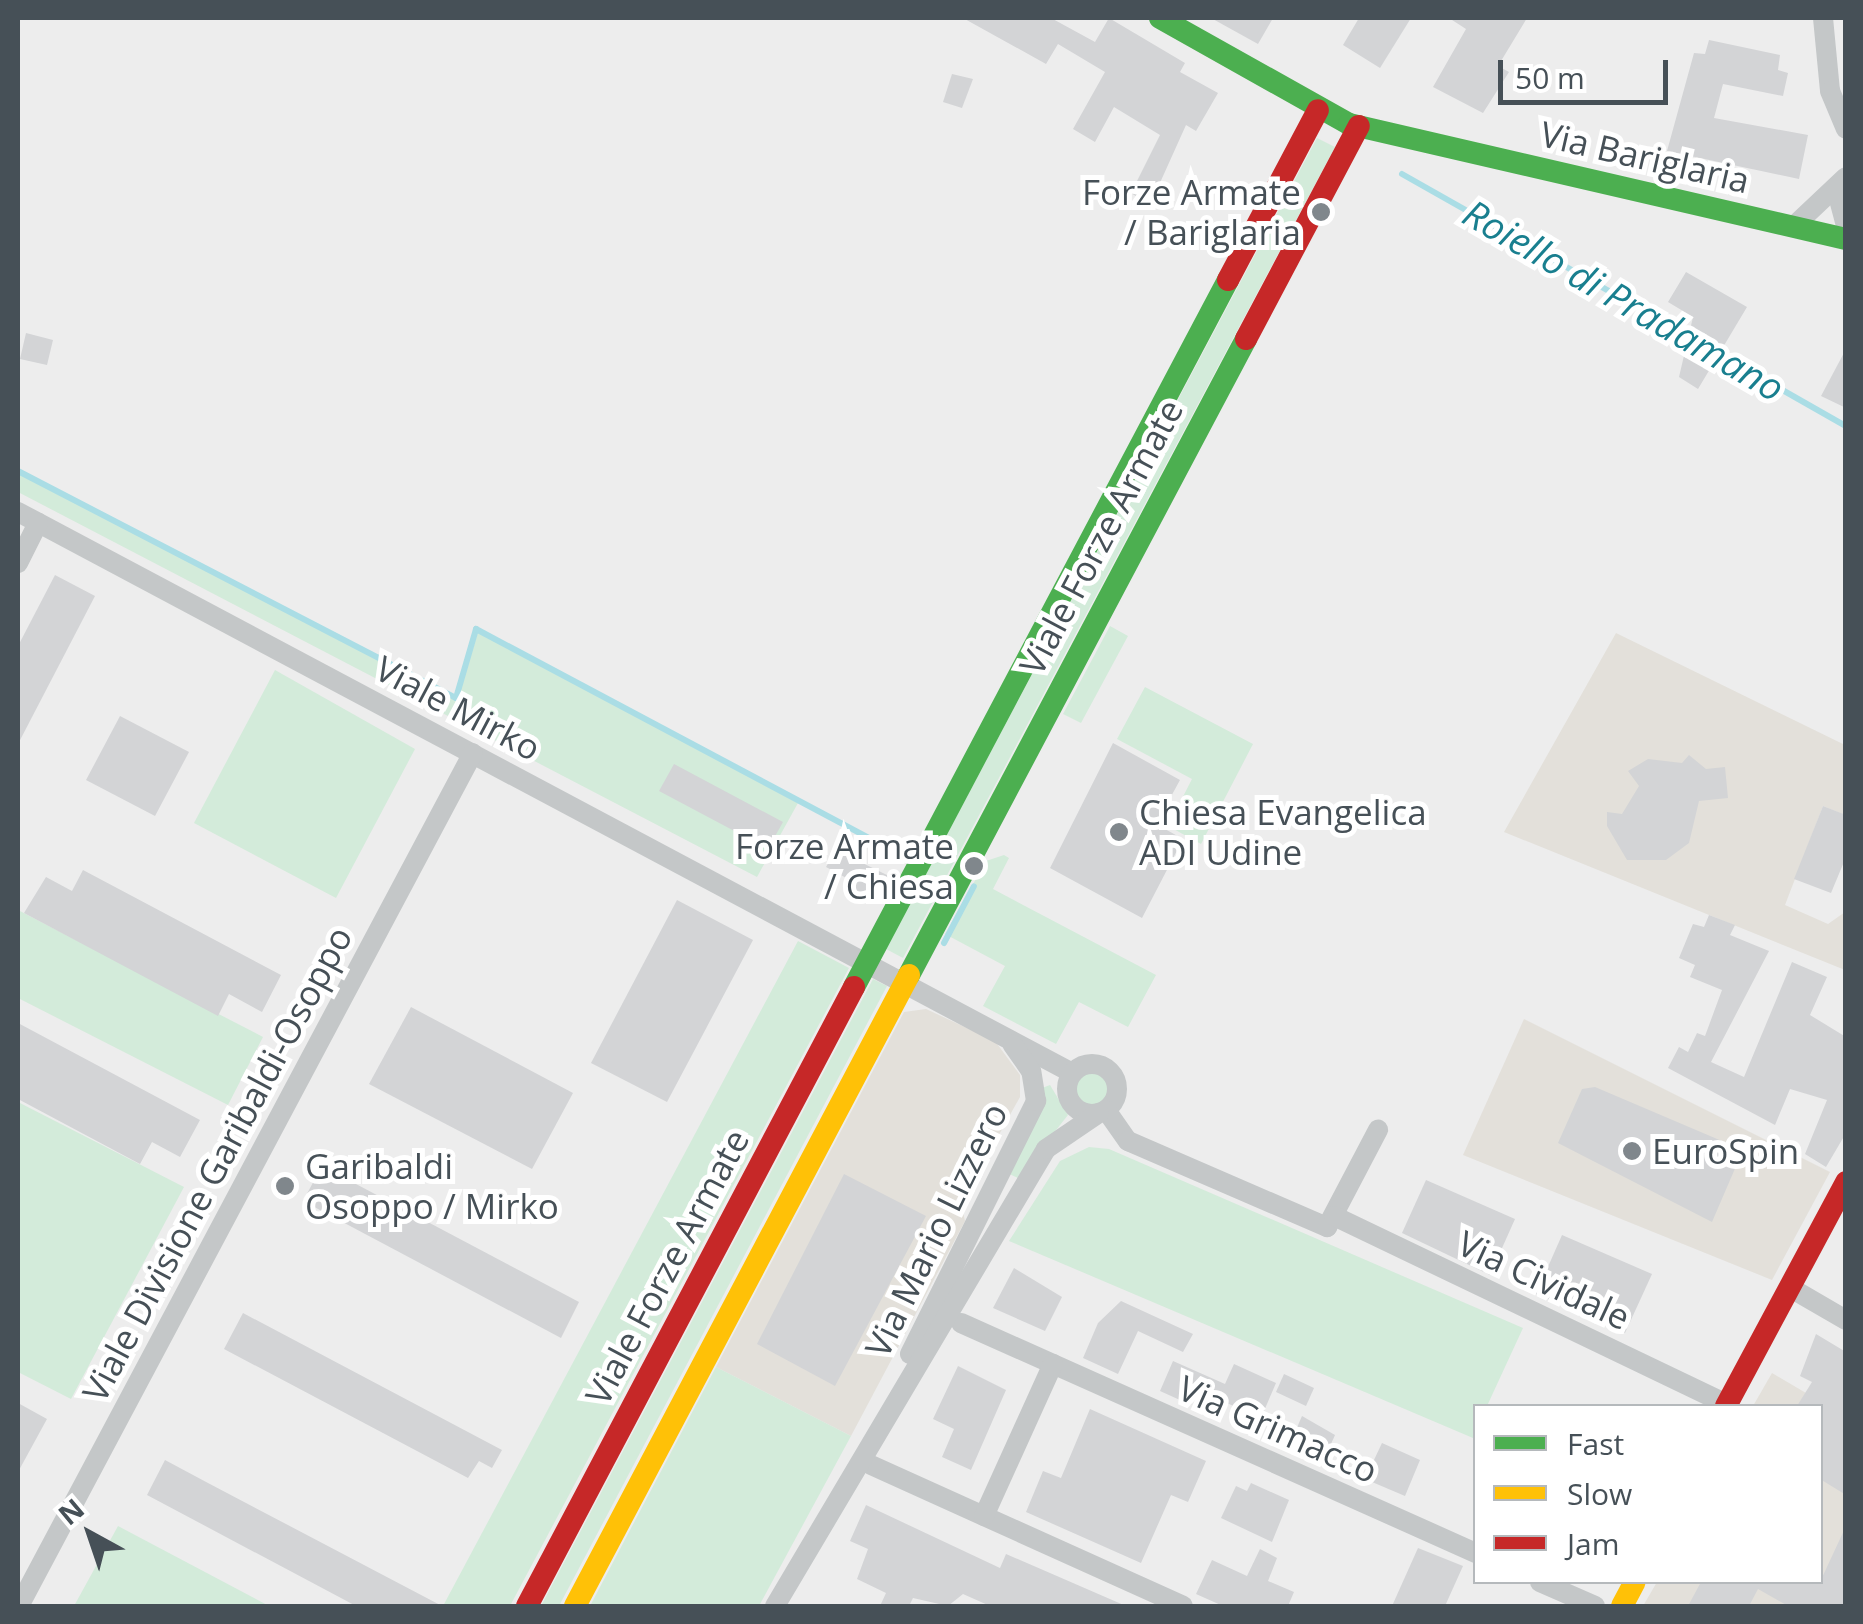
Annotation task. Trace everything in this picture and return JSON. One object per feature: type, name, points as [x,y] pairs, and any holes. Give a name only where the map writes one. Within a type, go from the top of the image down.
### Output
[{"type":"street","name":"Via Bariglaria","points":[[1160,18],[1318,110],[1359,126],[1846,239]]},
{"type":"street","points":[[1823,18],[1830,91],[1846,129]]},
{"type":"street","name":"Viale Forze Armate","points":[[527,1606],[1318,110]]},
{"type":"street","name":"Viale Forze Armate","points":[[575,1606],[1359,126]]},
{"type":"street","points":[[1794,226],[1841,185]]},
{"type":"street","points":[[1841,185],[1846,226]]},
{"type":"street","name":"Viale Mirko","points":[[18,512],[868,961]]},
{"type":"street","points":[[18,563],[38,523]]},
{"type":"street","name":"Viale Divisione Garibaldi-Osoppo","points":[[19,1606],[473,752]]},
{"type":"street","points":[[868,961],[905,981]]},
{"type":"street","name":"Via Mario Lizzero","points":[[775,1606],[864,1462],[1046,1148],[1102,1111],[1117,1088],[1111,1073],[1092,1064],[1072,1073],[905,981]]},
{"type":"street","name":"Via Mario Lizzero","points":[[864,1462],[1036,1100],[1027,1062],[1002,1033]]},
{"type":"street","points":[[1072,1073],[1072,1105],[1102,1111],[1128,1141],[1328,1228],[1378,1130]]},
{"type":"street","name":"Via Cividale","points":[[1728,1404],[1846,1182]]},
{"type":"street","name":"Via Cividale","points":[[1334,1216],[1725,1404]]},
{"type":"street","points":[[1790,1287],[1846,1320]]},
{"type":"street","name":"Via Grimacco","points":[[961,1323],[1473,1552]]},
{"type":"street","points":[[984,1516],[1053,1364]]},
{"type":"street","points":[[864,1462],[1183,1606]]},
{"type":"street","points":[[1545,1584],[1596,1606]]},
{"type":"street","points":[[1622,1606],[1634,1584]]},
{"type":"shaded area","points":[[1616,633],[1845,745],[1845,815],[1823,806],[1785,905],[1828,924],[1845,912],[1845,970],[1504,832]]},
{"type":"shaded area","points":[[926,1009],[995,1041],[1020,1075],[1020,1097],[961,1203],[965,1221],[851,1436],[716,1367],[904,1012]]},
{"type":"shaded area","points":[[1524,1019],[1830,1172],[1772,1280],[1463,1155]]},
{"type":"shaded area","points":[[1772,1373],[1845,1416],[1845,1606],[1643,1606],[1656,1584],[1823,1584],[1823,1404],[1754,1404]]},
{"type":"green space","points":[[1317,138],[1335,147],[903,958],[886,949]]},
{"type":"green space","points":[[18,469],[457,701],[478,632],[798,803],[757,877],[18,492]]},
{"type":"green space","points":[[1110,626],[1128,636],[1081,723],[1063,714]]},
{"type":"green space","points":[[275,670],[415,749],[336,898],[194,823]]},
{"type":"green space","points":[[1145,687],[1253,744],[1201,844],[1168,826],[1192,779],[1117,739]]},
{"type":"green space","points":[[1004,855],[1009,858],[993,889],[1156,975],[1128,1027],[1079,1002],[1056,1044],[983,1006],[1005,966],[945,934],[986,861]]},
{"type":"green space","points":[[18,910],[263,1037],[228,1105],[18,998]]},
{"type":"green space","points":[[798,941],[849,968],[510,1606],[443,1606]]},
{"type":"green space","points":[[873,979],[887,986],[559,1606],[541,1606]]},
{"type":"green space","points":[[1092,1071],[1105,1076],[1110,1089],[1105,1102],[1092,1107],[1079,1102],[1074,1089],[1079,1076]]},
{"type":"green space","points":[[1050,1085],[1068,1115],[1018,1178],[1007,1173],[1042,1088]]},
{"type":"green space","points":[[18,1102],[184,1187],[71,1399],[18,1372]]},
{"type":"green space","points":[[1089,1147],[1109,1149],[1523,1328],[1488,1404],[1473,1404],[1473,1438],[1009,1241],[1060,1161]]},
{"type":"green space","points":[[716,1367],[851,1436],[759,1606],[590,1606]]},
{"type":"green space","points":[[118,1526],[269,1606],[74,1606]]},
{"type":"building","points":[[963,18],[1051,18],[1095,42],[1109,18],[1185,63],[1180,72],[1218,93],[1196,131],[1186,125],[1150,205],[1131,193],[1160,135],[1114,107],[1095,142],[1073,129],[1105,72],[1058,44],[1046,64]]},
{"type":"building","points":[[1211,18],[1273,18],[1258,44]]},
{"type":"building","points":[[1359,18],[1411,18],[1380,68],[1343,45]]},
{"type":"building","points":[[1449,18],[1527,18],[1498,66],[1509,72],[1483,113],[1433,87],[1466,29]]},
{"type":"building","points":[[1709,40],[1780,55],[1778,70],[1788,73],[1783,96],[1723,84],[1714,118],[1808,135],[1799,179],[1667,151],[1694,53],[1705,54]]},
{"type":"building","points":[[952,74],[973,79],[962,108],[943,102]]},
{"type":"building","points":[[1686,272],[1747,307],[1698,389],[1679,377],[1693,317],[1668,302]]},
{"type":"building","points":[[26,333],[53,340],[47,365],[20,359]]},
{"type":"building","points":[[1846,349],[1846,408],[1821,396]]},
{"type":"building","points":[[55,575],[95,596],[18,744],[18,646]]},
{"type":"building","points":[[120,716],[189,752],[155,816],[86,780]]},
{"type":"building","name":"Chiesa Evangelica ADI Udine","points":[[1113,743],[1180,780],[1156,824],[1183,839],[1142,918],[1050,868]]},
{"type":"building","points":[[1689,755],[1706,769],[1725,767],[1728,798],[1699,801],[1689,843],[1666,860],[1627,860],[1607,826],[1607,812],[1622,814],[1639,786],[1628,771],[1648,759],[1682,763]]},
{"type":"building","points":[[674,764],[783,822],[768,849],[659,791]]},
{"type":"building","points":[[1823,806],[1846,815],[1846,857],[1831,893],[1794,879]]},
{"type":"building","points":[[836,850],[891,877],[879,901],[845,888],[850,880],[826,867]]},
{"type":"building","points":[[83,870],[281,975],[262,1012],[229,994],[218,1016],[24,913],[46,877],[72,891]]},
{"type":"building","points":[[677,900],[753,940],[667,1102],[591,1063]]},
{"type":"building","points":[[1709,915],[1735,925],[1730,935],[1769,951],[1711,1062],[1744,1077],[1792,962],[1827,977],[1810,1015],[1846,1037],[1846,1133],[1826,1167],[1805,1154],[1827,1100],[1790,1089],[1775,1125],[1668,1068],[1679,1047],[1688,1052],[1697,1033],[1705,1036],[1722,990],[1690,977],[1695,965],[1679,958],[1693,924],[1704,927]]},
{"type":"building","points":[[411,1007],[573,1093],[532,1169],[369,1084]]},
{"type":"building","points":[[18,1023],[200,1120],[180,1157],[152,1142],[140,1164],[18,1099]]},
{"type":"building","name":"EuroSpin","points":[[1595,1087],[1743,1150],[1712,1222],[1558,1143],[1582,1089]]},
{"type":"building","points":[[322,1166],[579,1302],[561,1338],[303,1201]]},
{"type":"building","points":[[844,1174],[926,1216],[835,1386],[757,1344]]},
{"type":"building","points":[[1426,1180],[1515,1219],[1490,1275],[1402,1233]]},
{"type":"building","points":[[1562,1235],[1652,1274],[1625,1333],[1536,1294]]},
{"type":"building","points":[[1014,1268],[1062,1297],[1045,1331],[993,1308]]},
{"type":"building","points":[[1121,1301],[1193,1334],[1183,1352],[1138,1331],[1118,1374],[1083,1358],[1098,1323]]},
{"type":"building","points":[[243,1313],[502,1450],[492,1468],[479,1461],[468,1478],[224,1349]]},
{"type":"building","points":[[1816,1334],[1846,1352],[1846,1495],[1823,1481],[1823,1404],[1798,1404],[1812,1382],[1800,1376]]},
{"type":"building","points":[[1173,1361],[1225,1384],[1234,1364],[1276,1383],[1261,1418],[1197,1390],[1191,1405],[1160,1391]]},
{"type":"building","points":[[958,1366],[1006,1390],[971,1470],[942,1457],[954,1429],[933,1419]]},
{"type":"building","points":[[1284,1374],[1314,1388],[1306,1406],[1276,1392]]},
{"type":"building","points":[[18,1403],[47,1419],[18,1472]]},
{"type":"building","points":[[1090,1409],[1206,1461],[1188,1502],[1171,1495],[1141,1563],[1026,1512],[1043,1471],[1061,1478]]},
{"type":"building","points":[[1302,1416],[1335,1435],[1323,1462],[1289,1446]]},
{"type":"building","points":[[1382,1443],[1420,1460],[1405,1496],[1365,1479]]},
{"type":"building","points":[[165,1460],[442,1606],[356,1606],[147,1495]]},
{"type":"building","points":[[1251,1483],[1289,1500],[1272,1542],[1221,1518],[1236,1486],[1247,1491]]},
{"type":"building","points":[[866,1505],[1000,1568],[1006,1554],[1126,1606],[990,1606],[963,1594],[948,1606],[913,1598],[909,1606],[880,1606],[886,1593],[857,1579],[868,1549],[850,1541]]},
{"type":"building","points":[[1846,1526],[1846,1606],[1788,1606],[1758,1589],[1749,1606],[1688,1606],[1700,1584],[1823,1584],[1823,1576]]},
{"type":"building","points":[[1418,1548],[1463,1566],[1445,1606],[1392,1606]]},
{"type":"building","points":[[1260,1549],[1277,1558],[1268,1581],[1294,1592],[1288,1606],[1223,1606],[1196,1594],[1212,1560],[1247,1576]]},
{"type":"waterway","name":"Roiello di Pradamano","points":[[1402,174],[1692,338]]},
{"type":"waterway","name":"Roiello di Pradamano","points":[[1712,350],[1846,426]]},
{"type":"waterway","points":[[18,471],[456,698],[476,629],[900,854]]},
{"type":"waterway","points":[[944,943],[974,886]]},
{"type":"traffic: fast","points":[[1160,18],[1349,124],[1846,239]]},
{"type":"traffic: fast","points":[[854,987],[1228,280]]},
{"type":"traffic: fast","points":[[909,975],[1246,339]]},
{"type":"traffic: slow","points":[[575,1606],[909,975]]},
{"type":"traffic: slow","points":[[1622,1606],[1634,1584]]},
{"type":"traffic: jam","points":[[1228,280],[1318,110]]},
{"type":"traffic: jam","points":[[1246,339],[1359,126]]},
{"type":"traffic: jam","points":[[527,1606],[854,987]]},
{"type":"traffic: jam","points":[[1727,1404],[1846,1182]]},
{"type":"place","name":"Forze Armate / Bariglaria","points":[[1321,212]]},
{"type":"place","name":"Chiesa Evangelica ADI Udine","points":[[1119,832]]},
{"type":"place","name":"Forze Armate / Chiesa","points":[[974,866]]},
{"type":"place","name":"EuroSpin","points":[[1632,1151]]},
{"type":"place","name":"Garibaldi Osoppo / Mirko","points":[[285,1186]]}]
